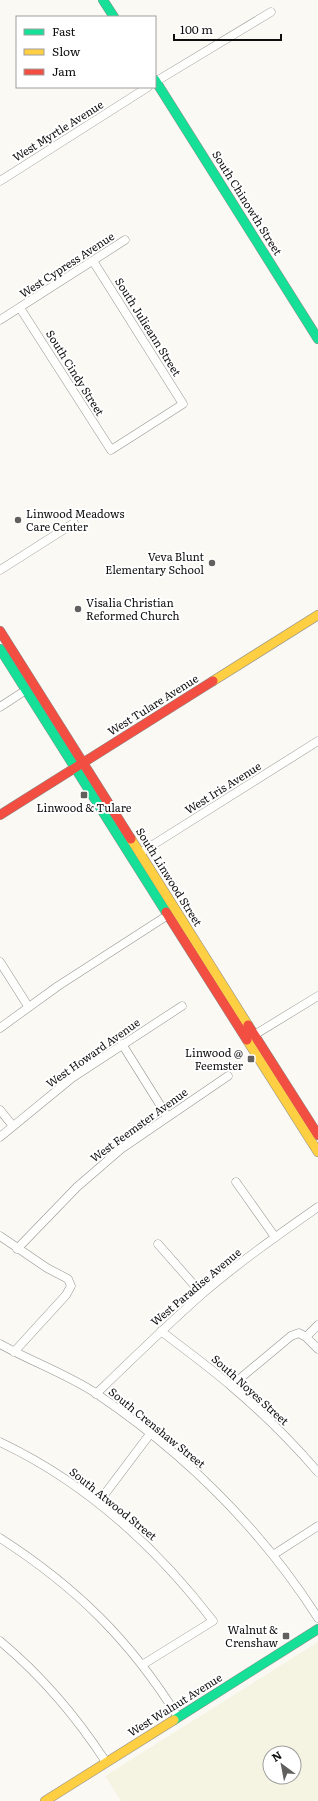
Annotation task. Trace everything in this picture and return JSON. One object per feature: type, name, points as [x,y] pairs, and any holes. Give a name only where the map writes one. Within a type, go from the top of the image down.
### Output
[{"type":"street","points":[[103,0],[113,16]]},
{"type":"street","points":[[156,80],[271,12]]},
{"type":"street","name":"South Chinowth Street","points":[[156,83],[318,340]]},
{"type":"street","name":"West Myrtle Avenue","points":[[0,181],[146,88]]},
{"type":"street","name":"West Cypress Avenue","points":[[0,320],[125,240]]},
{"type":"street","name":"South Julieann Street","points":[[93,261],[183,404],[111,450]]},
{"type":"street","name":"South Cindy Street","points":[[20,308],[111,450]]},
{"type":"street","points":[[0,570],[74,523]]},
{"type":"street","name":"West Tulare Avenue","points":[[0,815],[318,616]]},
{"type":"street","name":"South Linwood Street","points":[[0,631],[28,676],[137,866],[168,915],[318,1135]]},
{"type":"street","name":"South Linwood Street","points":[[0,649],[26,690],[140,853],[318,1152]]},
{"type":"street","points":[[0,707],[30,686],[28,676]]},
{"type":"street","name":"West Iris Avenue","points":[[140,853],[318,741]]},
{"type":"street","points":[[137,866],[137,857],[140,853]]},
{"type":"street","points":[[0,1028],[28,1006],[168,915]]},
{"type":"street","points":[[0,962],[28,1006]]},
{"type":"street","points":[[251,1038],[318,996]]},
{"type":"street","name":"West Howard Avenue","points":[[0,1137],[72,1078],[182,1006]]},
{"type":"street","points":[[122,1044],[167,1116]]},
{"type":"street","name":"West Feemster Avenue","points":[[16,1248],[77,1187],[121,1149],[167,1116],[228,1076]]},
{"type":"street","points":[[0,1110],[13,1126]]},
{"type":"street","points":[[236,1182],[275,1237]]},
{"type":"street","name":"West Paradise Avenue","points":[[96,1394],[161,1331],[202,1294],[275,1237],[318,1207]]},
{"type":"street","points":[[0,1236],[16,1248],[68,1279],[71,1286],[66,1295],[14,1352]]},
{"type":"street","points":[[158,1244],[202,1294]]},
{"type":"street","points":[[306,1338],[318,1325]]},
{"type":"street","name":"South Noyes Street","points":[[161,1331],[231,1386],[291,1442],[318,1472]]},
{"type":"street","points":[[231,1386],[291,1336],[299,1333],[318,1348]]},
{"type":"street","name":"South Crenshaw Street","points":[[0,1344],[59,1373],[96,1394],[150,1434],[204,1480],[230,1506],[273,1555],[318,1618]]},
{"type":"street","points":[[98,1503],[150,1434]]},
{"type":"street","name":"South Atwood Street","points":[[0,1442],[61,1476],[98,1503],[152,1550],[192,1593],[213,1621],[142,1665]]},
{"type":"street","points":[[273,1555],[318,1526]]},
{"type":"street","points":[[0,1538],[52,1574],[86,1603],[116,1633],[142,1665],[178,1717]]},
{"type":"street","name":"West Walnut Avenue","points":[[45,1801],[318,1629]]},
{"type":"street","points":[[0,1640],[29,1666],[55,1694],[84,1729],[106,1762]]},
{"type":"green space","points":[[318,1642],[318,1801],[121,1801],[105,1776]]},
{"type":"traffic: fast","points":[[103,0],[113,16]]},
{"type":"traffic: fast","points":[[156,82],[318,339]]},
{"type":"traffic: fast","points":[[0,649],[166,912]]},
{"type":"traffic: fast","points":[[174,1720],[318,1629]]},
{"type":"traffic: slow","points":[[213,681],[318,615]]},
{"type":"traffic: slow","points":[[131,839],[248,1025]]},
{"type":"traffic: slow","points":[[247,1040],[318,1152]]},
{"type":"traffic: slow","points":[[45,1801],[174,1720]]},
{"type":"traffic: jam","points":[[0,631],[131,839]]},
{"type":"traffic: jam","points":[[0,815],[213,681]]},
{"type":"traffic: jam","points":[[166,912],[247,1040]]},
{"type":"traffic: jam","points":[[248,1025],[318,1135]]},
{"type":"place","name":"Linwood Meadows Care Center","points":[[18,520]]},
{"type":"place","name":"Veva Blunt Elementary School","points":[[212,563]]},
{"type":"place","name":"Visalia Christian Reformed Church","points":[[78,609]]},
{"type":"place","name":"Linwood & Tulare","points":[[84,795]]},
{"type":"place","name":"Linwood @ Feemster","points":[[251,1059]]},
{"type":"place","name":"Walnut & Crenshaw","points":[[286,1636]]}]
